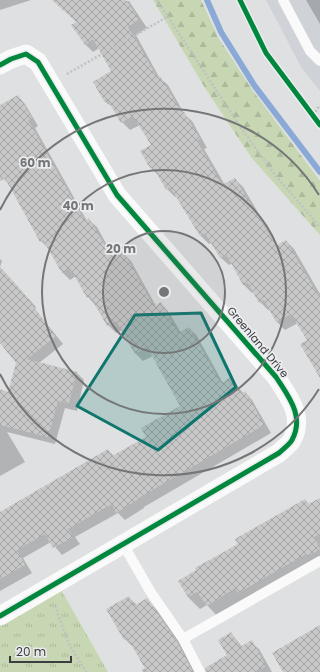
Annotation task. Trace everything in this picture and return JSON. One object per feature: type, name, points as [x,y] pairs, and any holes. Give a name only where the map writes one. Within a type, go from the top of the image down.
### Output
[{"type":"street","name":"Greenland Drive","points":[[0,65],[11,59],[26,54],[38,62],[116,195],[276,377],[294,404],[296,424],[292,440],[278,453],[0,616]]},
{"type":"lane","points":[[283,0],[310,51],[320,62]]},
{"type":"lane","points":[[124,544],[150,591],[184,639],[200,672]]},
{"type":"lane","points":[[184,639],[320,561]]},
{"type":"path","points":[[157,0],[245,134],[275,175],[320,227]]},
{"type":"path","points":[[50,84],[167,17]]},
{"type":"path","points":[[312,115],[320,105]]},
{"type":"path","points":[[308,109],[316,120]]},
{"type":"path","points":[[55,605],[70,644],[86,672]]},
{"type":"highlighted area","points":[[201,313],[236,387],[158,450],[77,406],[135,315]]},
{"type":"shaded area","points":[[266,0],[320,0],[320,91],[301,67]]},
{"type":"green space","points":[[153,0],[201,0],[219,39],[253,91],[320,181],[320,235],[251,157],[205,88]]},
{"type":"green space","points":[[60,588],[108,672],[0,672],[0,623]]},
{"type":"building","points":[[52,0],[126,0],[139,19],[128,27],[157,77],[160,76],[182,113],[184,112],[200,139],[197,141],[222,185],[235,178],[276,246],[286,240],[320,299],[320,378],[300,344],[307,340],[291,314],[276,322],[264,300],[259,303],[248,283],[243,285],[226,254],[220,258],[205,233],[200,236],[170,187],[166,190],[153,167],[150,168],[140,151],[151,145],[133,116],[121,123],[107,99],[104,101],[93,82],[111,71],[93,39],[85,45],[71,25],[76,22]]},
{"type":"building","points":[[18,95],[32,118],[28,120],[85,221],[89,218],[112,258],[124,252],[154,307],[161,302],[178,333],[189,327],[221,383],[231,377],[241,394],[245,391],[264,425],[137,499],[116,513],[112,504],[68,529],[73,537],[53,548],[45,534],[17,550],[25,565],[0,579],[0,512],[108,449],[112,456],[146,437],[141,428],[180,406],[147,347],[135,354],[116,321],[107,326],[90,296],[87,298],[70,268],[62,273],[43,240],[40,242],[5,178],[0,181],[0,105]]},
{"type":"building","points":[[0,267],[29,299],[28,300],[56,336],[27,359],[77,372],[69,403],[58,401],[48,437],[0,425],[0,389],[8,392],[16,363],[0,343]]},
{"type":"building","points":[[320,498],[320,534],[314,537],[320,549],[308,556],[306,554],[238,593],[235,588],[207,606],[197,592],[188,597],[178,581],[196,570],[195,568],[238,544],[235,539],[305,499],[308,504]]},
{"type":"building","points":[[129,596],[134,606],[147,598],[177,642],[193,672],[147,672],[127,637],[124,640],[106,609]]},
{"type":"building","points":[[320,625],[320,672],[283,672],[272,653]]},
{"type":"building","points":[[231,632],[240,647],[252,640],[266,666],[255,672],[206,672],[205,668],[227,655],[218,640]]},
{"type":"waterway","points":[[207,0],[221,32],[254,85],[320,172]]},
{"type":"cycle path","points":[[240,0],[266,53],[320,125]]},
{"type":"cycle path","points":[[0,65],[11,59],[26,54],[38,62],[117,195],[276,377],[290,399],[296,415],[297,423],[296,431],[292,440],[279,453],[0,616]]}]
